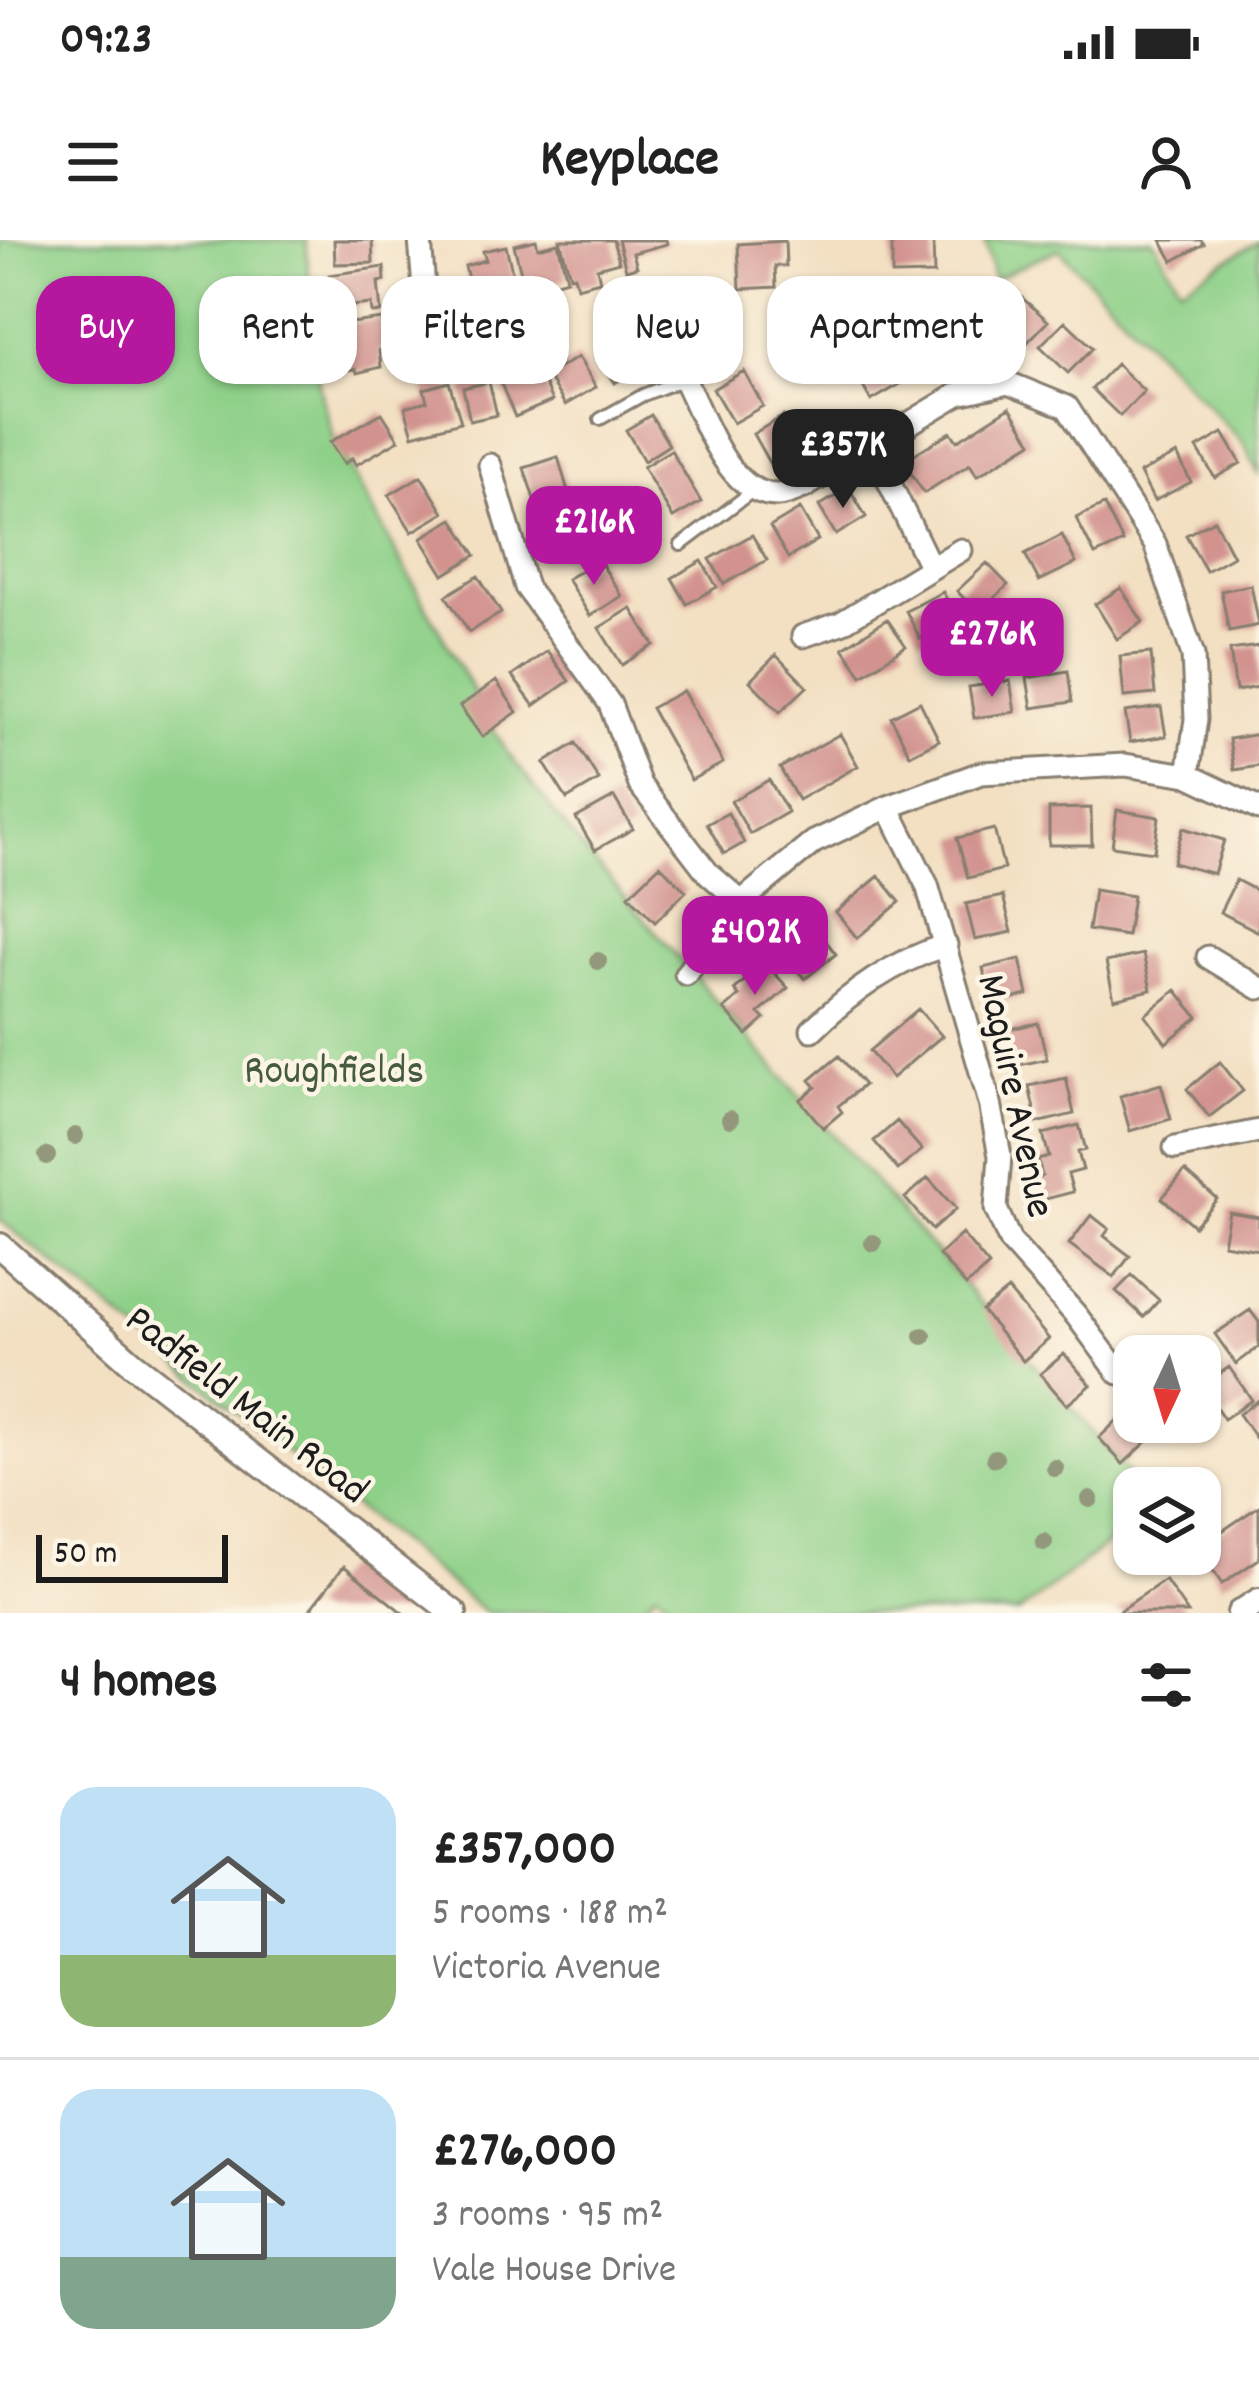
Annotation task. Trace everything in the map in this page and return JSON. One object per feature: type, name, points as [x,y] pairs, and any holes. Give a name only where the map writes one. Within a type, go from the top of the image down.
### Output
[{"type":"street","points":[[420,240],[423,276]]},
{"type":"street","points":[[687,384],[734,478],[754,490],[779,495],[806,486],[958,394],[1008,383],[1067,407],[1155,544],[1193,655],[1196,718],[1188,776]]},
{"type":"street","points":[[871,446],[930,566]]},
{"type":"street","points":[[490,465],[526,587],[610,704],[640,785],[708,873],[741,902]]},
{"type":"street","points":[[803,636],[841,623],[961,550]]},
{"type":"street","points":[[686,974],[741,902],[814,842],[888,807],[981,772],[1125,765],[1188,776],[1259,809]]},
{"type":"street","name":"Maguire Avenue","points":[[888,807],[927,885],[990,1103],[1000,1156],[996,1209],[1010,1241],[1113,1364]]},
{"type":"street","points":[[812,1030],[843,1000],[907,957],[946,945]]},
{"type":"street","points":[[1208,957],[1259,988]]},
{"type":"street","points":[[1175,1148],[1259,1131]]},
{"type":"street","name":"Padfield Main Road","points":[[0,1246],[132,1363],[454,1613]]},
{"type":"street","points":[[1240,1613],[1259,1601]]},
{"type":"lane","points":[[600,419],[671,384]]},
{"type":"lane","points":[[681,545],[754,490]]},
{"type":"green space","name":"Roughfields","points":[[0,240],[306,240],[309,276],[199,276],[199,384],[319,384],[334,440],[506,751],[578,843],[1124,1467],[1113,1467],[1113,1539],[1018,1613],[684,1613],[656,1592],[636,1613],[486,1613],[0,1220]]},
{"type":"green space","points":[[985,240],[1153,240],[1181,287],[1259,241],[1259,476],[1245,445],[1059,249],[993,276]]},
{"type":"building","points":[[334,240],[372,240],[373,263],[335,264]]},
{"type":"building","points":[[536,240],[538,248],[558,243],[566,276],[522,276],[514,245]]},
{"type":"building","points":[[560,240],[613,240],[619,262],[597,268],[599,276],[593,276],[593,283],[577,287],[574,275],[570,276]]},
{"type":"building","points":[[618,240],[666,240],[667,244],[633,253],[637,267],[626,270]]},
{"type":"building","points":[[892,240],[933,240],[934,274],[892,275]]},
{"type":"building","points":[[1161,240],[1201,240],[1204,244],[1173,261]]},
{"type":"building","points":[[785,241],[786,266],[775,266],[775,276],[767,276],[767,288],[743,289],[738,244]]},
{"type":"building","points":[[506,246],[513,276],[467,276],[465,266],[486,260],[483,251]]},
{"type":"building","points":[[384,267],[385,276],[378,282],[381,312],[372,313],[371,304],[357,305],[357,276],[329,275]]},
{"type":"building","points":[[1026,301],[1048,321],[1026,344]]},
{"type":"building","points":[[381,319],[381,367],[357,373],[357,322]]},
{"type":"building","points":[[1065,321],[1093,348],[1068,373],[1040,346]]},
{"type":"building","points":[[578,357],[596,387],[565,405],[552,384],[569,384],[569,362]]},
{"type":"building","points":[[1116,364],[1144,391],[1120,416],[1092,389]]},
{"type":"building","points":[[743,372],[763,406],[733,423],[713,389],[743,384]]},
{"type":"building","points":[[450,384],[461,422],[413,435],[405,407],[427,401],[424,389]]},
{"type":"building","points":[[489,384],[497,415],[470,421],[463,388]]},
{"type":"building","points":[[501,384],[544,384],[552,401],[515,417]]},
{"type":"building","points":[[862,384],[900,384],[871,401]]},
{"type":"building","points":[[1010,407],[1032,442],[977,476],[970,464],[924,493],[903,461],[951,432],[957,441]]},
{"type":"building","points":[[382,413],[399,440],[356,465],[352,458],[344,464],[330,442]]},
{"type":"building","points":[[651,415],[669,445],[644,461],[626,430]]},
{"type":"building","points":[[783,416],[803,451],[772,468],[753,434]]},
{"type":"building","points":[[1223,433],[1241,463],[1215,478],[1197,448]]},
{"type":"building","points":[[671,450],[701,502],[673,518],[643,467]]},
{"type":"building","points":[[1177,454],[1191,482],[1154,501],[1140,473]]},
{"type":"building","points":[[558,457],[570,498],[537,508],[524,468]]},
{"type":"building","points":[[421,476],[444,513],[412,532],[389,495]]},
{"type":"building","points":[[849,488],[866,517],[836,535],[819,506]]},
{"type":"building","points":[[1104,505],[1123,542],[1095,555],[1076,518]]},
{"type":"building","points":[[800,509],[818,540],[788,558],[770,527]]},
{"type":"building","points":[[578,512],[589,547],[559,556],[548,521]]},
{"type":"building","points":[[453,519],[476,555],[444,575],[421,538]]},
{"type":"building","points":[[1214,520],[1233,556],[1206,571],[1186,535]]},
{"type":"building","points":[[752,535],[767,560],[724,584],[710,559]]},
{"type":"building","points":[[1062,535],[1076,563],[1039,581],[1025,554]]},
{"type":"building","points":[[599,560],[622,596],[590,616],[567,579]]},
{"type":"building","points":[[702,561],[717,587],[687,604],[672,578]]},
{"type":"building","points":[[987,563],[1008,585],[978,613],[957,591]]},
{"type":"building","points":[[478,576],[501,613],[469,632],[446,596]]},
{"type":"building","points":[[1251,585],[1259,625],[1229,631],[1221,591]]},
{"type":"building","points":[[1121,588],[1143,622],[1117,639],[1095,604]]},
{"type":"building","points":[[943,592],[957,620],[920,639],[906,611]]},
{"type":"building","points":[[631,608],[654,645],[622,665],[599,628]]},
{"type":"building","points":[[887,619],[906,646],[862,675],[843,648]]},
{"type":"building","points":[[1259,646],[1259,687],[1236,691],[1230,650]]},
{"type":"building","points":[[547,651],[569,681],[534,706],[512,676]]},
{"type":"building","points":[[1151,653],[1155,694],[1124,697],[1120,656]]},
{"type":"building","points":[[776,655],[807,687],[780,712],[750,681]]},
{"type":"building","points":[[1068,671],[1072,702],[1032,708],[1027,678]]},
{"type":"building","points":[[496,681],[517,712],[482,737],[460,706]]},
{"type":"building","points":[[1010,681],[1015,712],[974,718],[969,687]]},
{"type":"building","points":[[683,691],[723,763],[691,780],[651,708]]},
{"type":"building","points":[[920,702],[939,740],[910,755],[891,717]]},
{"type":"building","points":[[1161,707],[1166,736],[1130,742],[1125,712]]},
{"type":"building","points":[[840,734],[858,766],[798,800],[780,768]]},
{"type":"building","points":[[1259,734],[1259,766],[1234,770],[1229,739]]},
{"type":"building","points":[[576,743],[599,780],[567,799],[544,763]]},
{"type":"building","points":[[769,780],[788,812],[750,834],[731,801]]},
{"type":"building","points":[[614,797],[633,829],[595,850],[576,818]]},
{"type":"building","points":[[1091,808],[1092,845],[1049,845],[1049,809]]},
{"type":"building","points":[[1117,810],[1159,817],[1154,852],[1112,846]]},
{"type":"building","points":[[728,813],[744,843],[724,854],[707,824]]},
{"type":"building","points":[[1183,828],[1224,840],[1214,874],[1173,863]]},
{"type":"building","points":[[994,829],[1004,869],[968,878],[957,838]]},
{"type":"building","points":[[660,865],[686,891],[655,922],[629,895]]},
{"type":"building","points":[[879,876],[900,902],[857,938],[836,912]]},
{"type":"building","points":[[1236,880],[1259,892],[1259,932],[1220,912]]},
{"type":"building","points":[[1094,890],[1133,896],[1127,936],[1088,930]]},
{"type":"building","points":[[1003,896],[1012,932],[975,940],[966,904]]},
{"type":"building","points":[[815,927],[836,954],[805,979],[783,951]]},
{"type":"building","points":[[1143,954],[1151,990],[1114,999],[1106,962]]},
{"type":"building","points":[[1020,959],[1028,995],[991,1004],[983,968]]},
{"type":"building","points":[[765,963],[788,988],[759,1013],[765,1019],[747,1035],[724,1009],[739,996],[734,990]]},
{"type":"building","points":[[1176,990],[1198,1017],[1166,1043],[1145,1015]]},
{"type":"building","points":[[918,1009],[942,1036],[892,1078],[869,1051]]},
{"type":"building","points":[[1038,1023],[1047,1059],[1010,1067],[1001,1031]]},
{"type":"building","points":[[839,1056],[864,1085],[838,1106],[842,1112],[823,1128],[800,1100],[816,1087],[810,1080]]},
{"type":"building","points":[[1220,1062],[1243,1091],[1209,1117],[1187,1089]]},
{"type":"building","points":[[1066,1078],[1074,1114],[1037,1123],[1029,1086]]},
{"type":"building","points":[[1161,1084],[1171,1119],[1130,1131],[1120,1096]]},
{"type":"building","points":[[897,1121],[922,1150],[898,1170],[874,1141]]},
{"type":"building","points":[[1079,1125],[1086,1150],[1078,1152],[1083,1170],[1068,1174],[1073,1192],[1038,1201],[1032,1179],[1042,1176],[1038,1160],[1049,1157],[1043,1134]]},
{"type":"building","points":[[1185,1171],[1217,1199],[1194,1226],[1162,1198]]},
{"type":"building","points":[[928,1178],[956,1209],[932,1230],[905,1198]]},
{"type":"building","points":[[1229,1212],[1259,1217],[1259,1250],[1223,1244]]},
{"type":"building","points":[[1091,1215],[1109,1229],[1104,1236],[1130,1256],[1114,1277],[1069,1244]]},
{"type":"building","points":[[962,1234],[989,1266],[966,1286],[939,1255]]},
{"type":"building","points":[[1132,1275],[1159,1300],[1144,1317],[1116,1291]]},
{"type":"building","points":[[1008,1290],[1049,1339],[1023,1361],[982,1311]]},
{"type":"building","points":[[1250,1310],[1259,1322],[1259,1347],[1236,1364],[1221,1335],[1215,1334]]},
{"type":"building","points":[[1064,1354],[1091,1385],[1067,1405],[1040,1374]]},
{"type":"building","points":[[1229,1367],[1252,1400],[1224,1419],[1221,1414],[1221,1373]]},
{"type":"building","points":[[1259,1400],[1259,1443],[1239,1414]]},
{"type":"building","points":[[1113,1424],[1113,1443],[1145,1443],[1123,1464],[1099,1438]]},
{"type":"building","points":[[1259,1506],[1259,1559],[1222,1584],[1216,1575],[1221,1575],[1221,1532]]},
{"type":"building","points":[[344,1566],[403,1613],[318,1613],[311,1608]]},
{"type":"building","points":[[1165,1580],[1188,1613],[1116,1613]]}]
